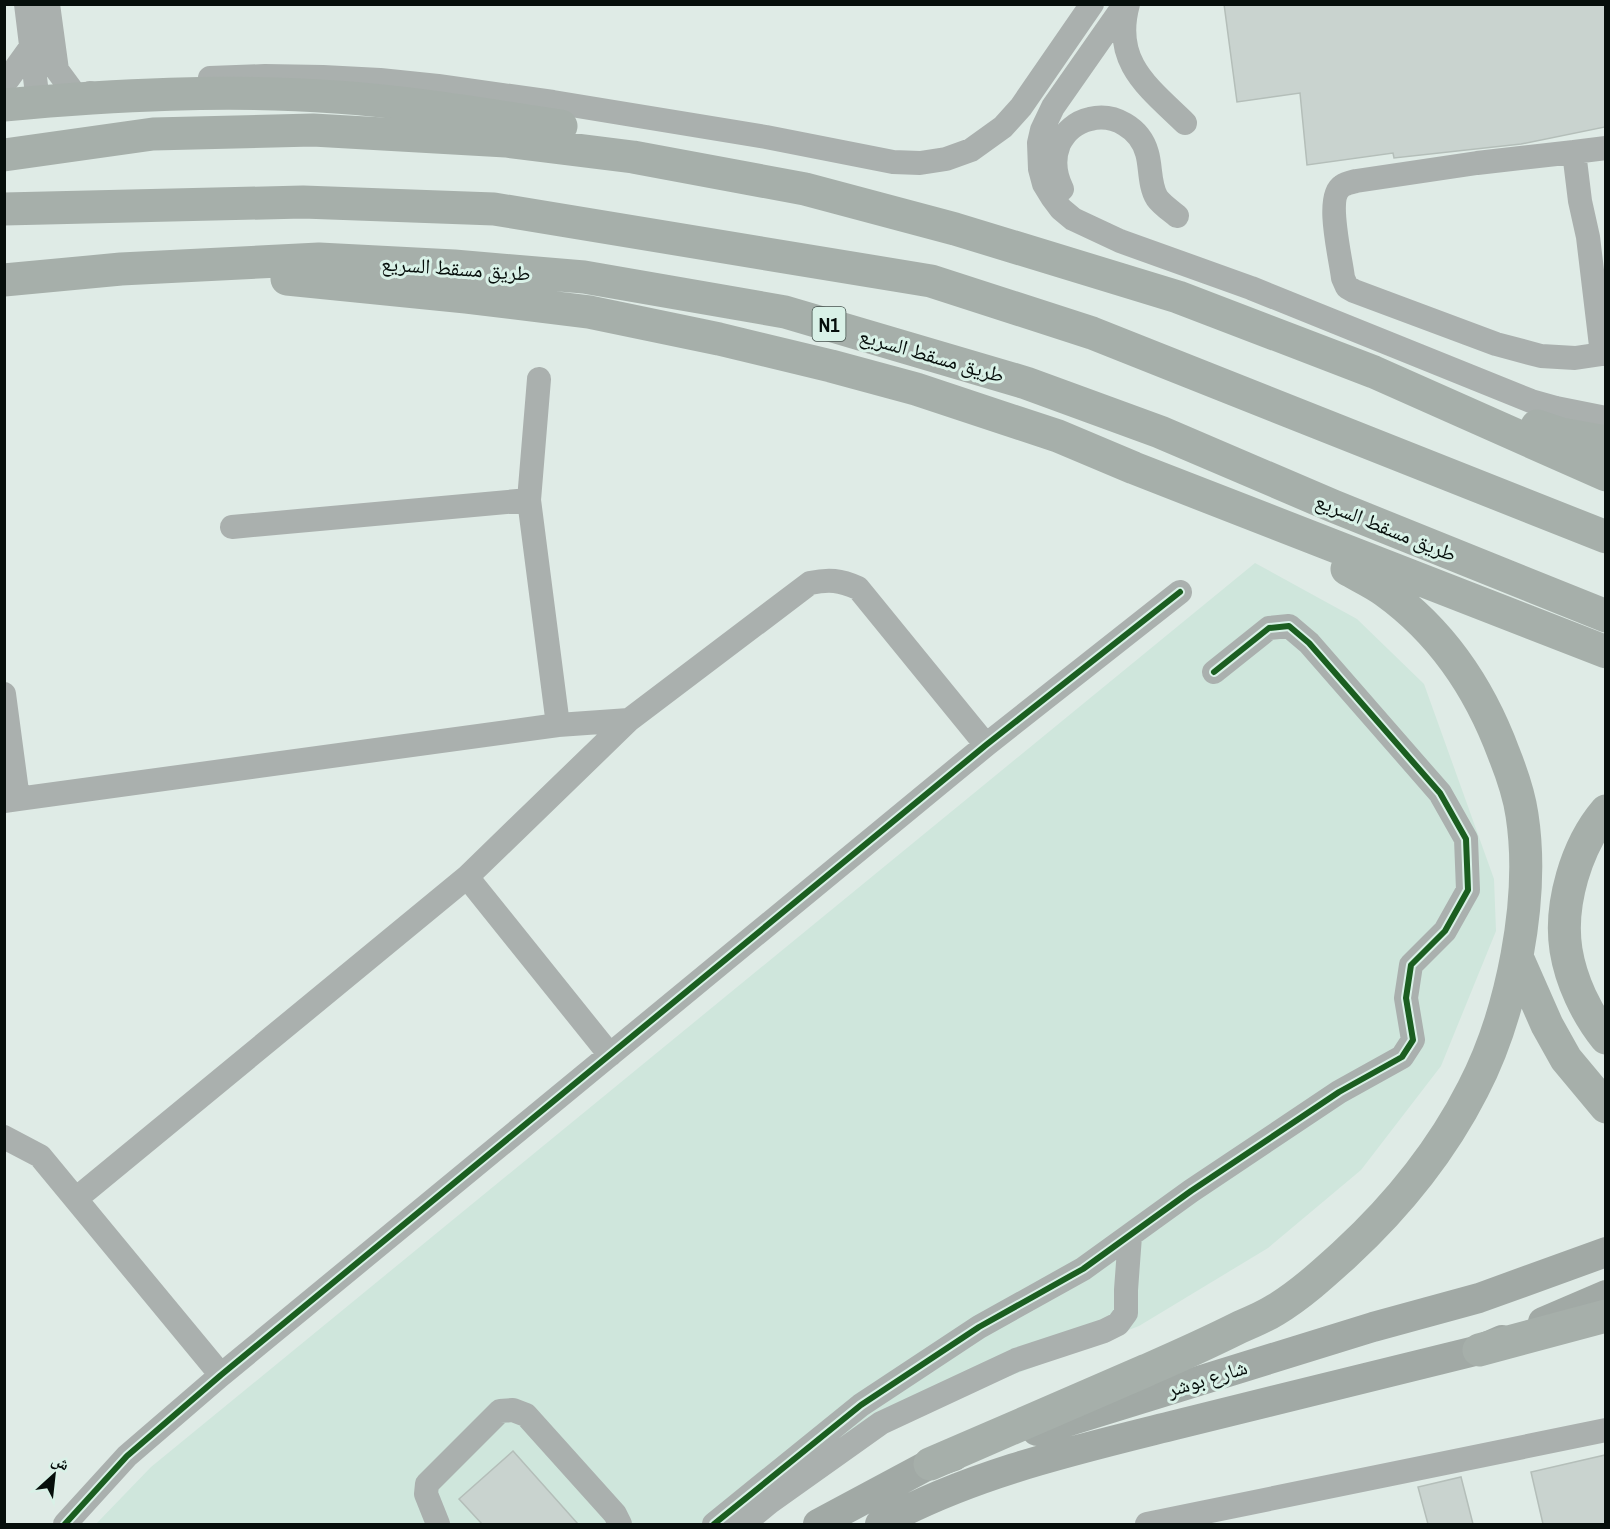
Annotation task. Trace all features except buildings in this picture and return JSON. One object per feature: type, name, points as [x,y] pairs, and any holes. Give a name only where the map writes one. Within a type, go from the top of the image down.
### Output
[{"type":"highway","points":[[4,105],[190,93],[238,93],[334,97],[422,105],[676,143],[747,164],[805,189]]},
{"type":"highway","points":[[4,155],[153,134],[313,130],[517,143],[633,157],[805,189],[955,229],[1178,297],[1374,372],[1605,475]]},
{"type":"highway","points":[[4,209],[303,202],[494,209],[931,281],[1092,333],[1605,537]]},
{"type":"highway","name":"طريق مسقط السريع","points":[[4,280],[121,269],[319,260],[454,266],[584,277],[785,312],[1026,383],[1160,432],[1333,506],[1605,616]]},
{"type":"highway","points":[[121,269],[306,281],[589,312],[719,339],[831,366],[916,389],[1058,436],[1134,468],[1605,652]]},
{"type":"highway","points":[[1374,372],[1419,380],[1561,434],[1605,442]]},
{"type":"highway","points":[[930,1464],[1193,1350],[1275,1310],[1326,1271],[1372,1229],[1427,1166],[1458,1117],[1492,1048],[1517,957],[1525,897],[1522,816],[1515,783],[1489,715],[1460,667],[1429,629],[1383,589],[1340,566],[1233,518],[1134,468]]},
{"type":"highway","points":[[1605,811],[1575,866],[1566,918],[1566,949],[1578,992],[1605,1038]]},
{"type":"highway","points":[[1517,957],[1547,1025],[1566,1059],[1605,1107]]},
{"type":"highway","points":[[1479,1350],[1605,1316]]},
{"type":"main road","name":"شارع بوشر","points":[[818,1524],[930,1464],[1373,1327],[1479,1298],[1600,1255]]},
{"type":"main road","name":"شارع بوشر","points":[[880,1524],[909,1508],[1008,1470],[1142,1433],[1479,1350],[1605,1295]]},
{"type":"street","points":[[26,4],[38,102]]},
{"type":"street","points":[[48,4],[57,70],[73,88],[79,100],[108,86],[138,82],[264,76],[380,80],[553,102],[766,137],[893,162],[920,163],[946,159],[971,150],[1003,127],[1021,107],[1092,4]]},
{"type":"street","points":[[1126,4],[1124,40],[1129,61],[1141,80],[1185,123]]},
{"type":"street","points":[[1126,4],[1047,118],[1039,143],[1044,184],[1061,209],[1073,219],[1120,241],[1262,293],[1531,401],[1605,418]]},
{"type":"street","points":[[4,82],[31,47]]},
{"type":"street","points":[[1120,241],[1110,227],[1072,205],[1057,176],[1056,155],[1059,145],[1065,135],[1081,121],[1101,117],[1130,128],[1137,135],[1147,153],[1157,198],[1177,216]]},
{"type":"street","points":[[1574,152],[1604,354],[1575,358],[1541,356],[1496,344],[1347,287],[1333,204],[1338,190],[1343,185],[1477,163],[1605,148]]},
{"type":"street","points":[[539,379],[529,500],[558,725]]},
{"type":"street","points":[[232,527],[529,500]]},
{"type":"street","points":[[77,1198],[467,877],[629,720],[810,583],[829,579],[843,581],[858,588],[986,745]]},
{"type":"street","points":[[65,1524],[127,1456],[221,1375],[986,745],[1180,592]]},
{"type":"street","points":[[714,1524],[861,1405],[979,1327],[1083,1269],[1191,1191],[1339,1092],[1402,1058],[1413,1040],[1406,998],[1411,965],[1445,931],[1468,890],[1466,839],[1440,793],[1309,643],[1288,626],[1269,628],[1214,672]]},
{"type":"street","points":[[4,694],[11,800],[558,725],[629,720]]},
{"type":"street","points":[[467,877],[610,1055]]},
{"type":"street","points":[[4,1137],[40,1156],[221,1375]]},
{"type":"street","points":[[743,1524],[770,1502],[881,1423],[1016,1360],[1104,1331],[1118,1324],[1126,1313],[1130,1236]]},
{"type":"street","points":[[1083,1269],[1103,1274],[1126,1290]]},
{"type":"street","points":[[438,1524],[426,1494],[427,1485],[500,1412],[513,1410],[526,1415],[615,1514],[620,1524]]},
{"type":"street","points":[[1147,1524],[1605,1430]]},
{"type":"shaded area","points":[[1255,563],[1357,619],[1424,684],[1494,879],[1496,931],[1441,1066],[1361,1170],[1268,1248],[1139,1326],[904,1417],[755,1524],[96,1524],[151,1467]]},
{"type":"cycle path","points":[[65,1524],[127,1456],[221,1375],[986,745],[1180,592]]},
{"type":"cycle path","points":[[714,1524],[861,1405],[979,1327],[1083,1269],[1191,1191],[1339,1092],[1402,1057],[1413,1040],[1406,998],[1411,965],[1445,931],[1468,890],[1466,839],[1440,793],[1309,643],[1289,626],[1269,628],[1214,672]]}]
